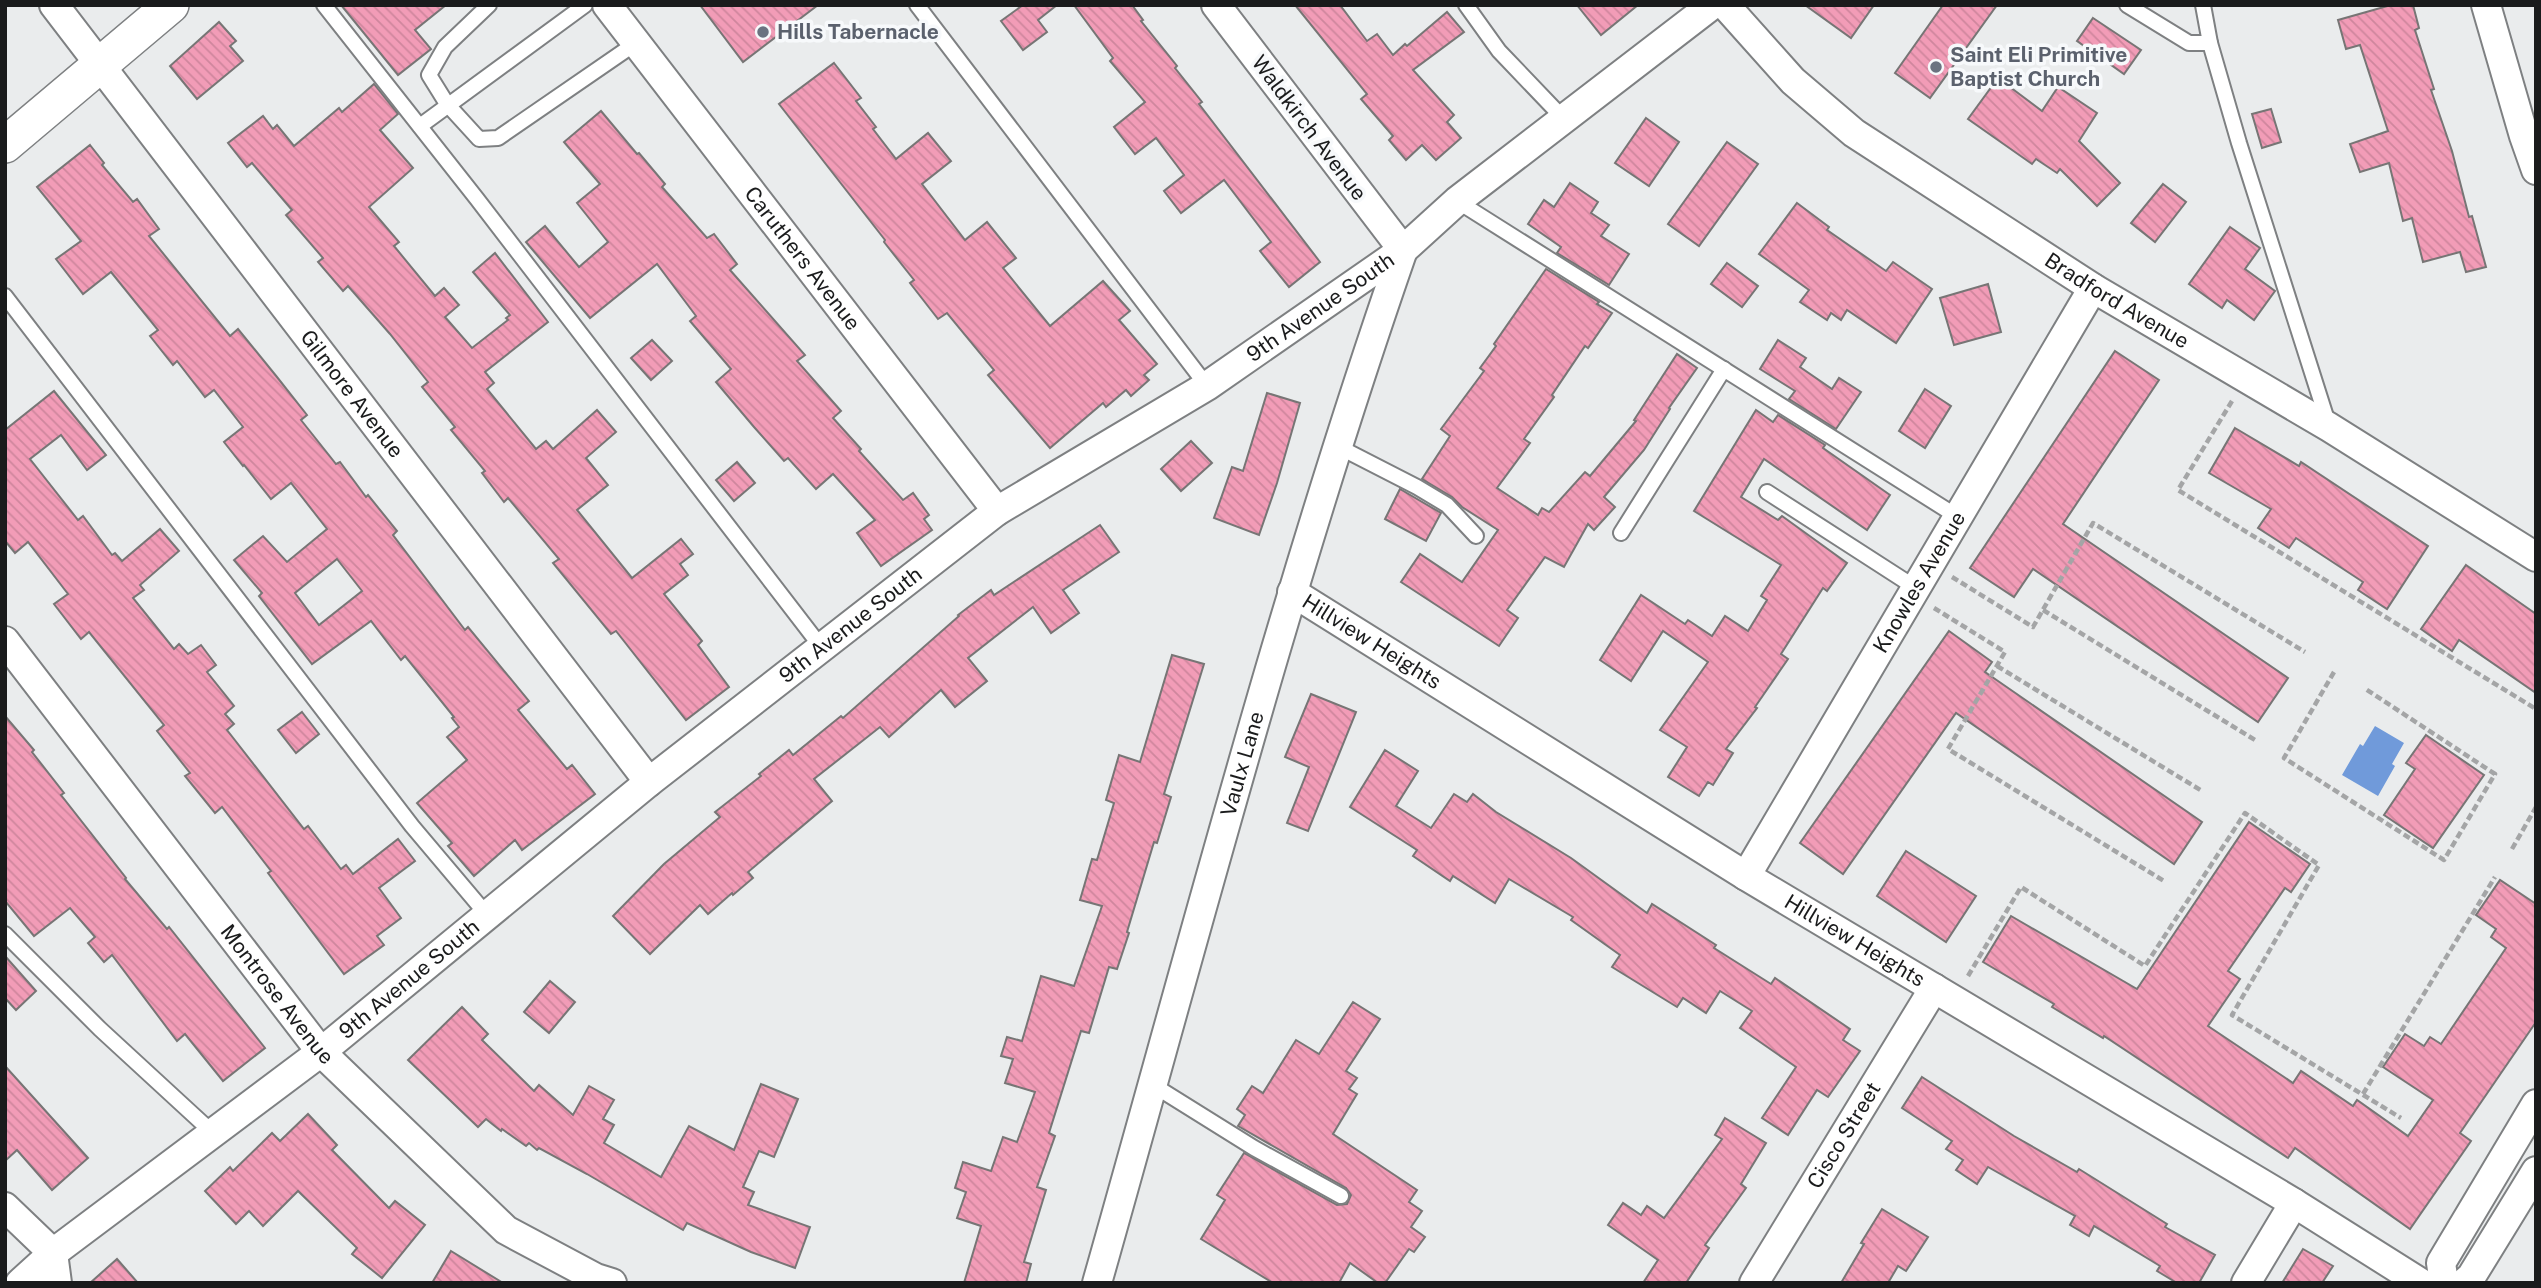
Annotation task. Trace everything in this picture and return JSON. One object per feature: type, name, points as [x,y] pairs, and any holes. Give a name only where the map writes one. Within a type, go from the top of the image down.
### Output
[{"type":"street","name":"Gilmore Avenue","points":[[54,5],[649,782]]},
{"type":"street","points":[[5,145],[171,5]]},
{"type":"street","name":"Caruthers Avenue","points":[[607,5],[996,511]]},
{"type":"street","name":"Waldkirch Avenue","points":[[1216,5],[1403,250]]},
{"type":"street","name":"9th Avenue South","points":[[20,1283],[53,1253],[321,1052],[649,782],[996,511],[1207,386],[1403,250],[1457,201],[1712,5]]},
{"type":"street","name":"Bradford Avenue","points":[[1725,5],[1793,81],[1854,133],[2093,288],[2329,427],[2536,557]]},
{"type":"street","points":[[2486,5],[2536,170]]},
{"type":"street","name":"Vaulx Lane","points":[[1097,1283],[1292,592],[1337,446],[1403,250]]},
{"type":"street","name":"Knowles Avenue","points":[[1746,876],[1923,597],[1958,517],[2093,288]]},
{"type":"street","name":"Hillview Heights","points":[[1292,592],[1746,876],[2294,1203],[2421,1283]]},
{"type":"street","name":"Montrose Avenue","points":[[5,641],[321,1052],[506,1230],[596,1278],[612,1283]]},
{"type":"street","name":"Cisco Street","points":[[1754,1283],[1934,988]]},
{"type":"street","points":[[2444,1283],[2441,1263],[2536,1104]]},
{"type":"street","points":[[2464,1283],[2471,1277],[2536,1171]]},
{"type":"street","points":[[2246,1283],[2294,1203]]},
{"type":"street","points":[[5,1207],[53,1253],[57,1283]]},
{"type":"lane","points":[[324,5],[822,648]]},
{"type":"lane","points":[[489,5],[445,47],[429,75],[447,104],[479,139],[498,138],[636,43]]},
{"type":"lane","points":[[419,126],[585,5]]},
{"type":"lane","points":[[917,5],[1207,386]]},
{"type":"lane","points":[[1465,5],[1499,51],[1564,119]]},
{"type":"lane","points":[[2127,5],[2189,43],[2210,43]]},
{"type":"lane","points":[[2203,5],[2210,43],[2239,143],[2329,427]]},
{"type":"lane","points":[[1457,201],[1958,517]]},
{"type":"lane","points":[[5,296],[412,826],[488,916]]},
{"type":"lane","points":[[1622,533],[1724,369]]},
{"type":"lane","points":[[1337,446],[1447,505],[1476,536]]},
{"type":"lane","points":[[1767,492],[1923,597]]},
{"type":"lane","points":[[5,934],[100,1029],[213,1133]]},
{"type":"lane","points":[[1153,1085],[1254,1148],[1341,1196]]},
{"type":"path","points":[[2232,401],[2178,490],[2536,709]]},
{"type":"path","points":[[1949,574],[2033,627],[2093,523],[2305,652]]},
{"type":"path","points":[[1923,597],[2006,652],[1948,749],[2164,881]]},
{"type":"path","points":[[2043,610],[2255,740]]},
{"type":"path","points":[[1997,666],[2202,791]]},
{"type":"path","points":[[2334,672],[2284,758],[2444,860],[2495,774],[2364,688]]},
{"type":"path","points":[[2512,849],[2536,807]]},
{"type":"path","points":[[1968,976],[2021,887],[2145,966],[2245,813],[2319,865],[2232,1014],[2401,1118]]},
{"type":"path","points":[[2363,1094],[2495,877]]},
{"type":"water","points":[[2375,726],[2404,743],[2378,796],[2342,775],[2360,744],[2363,746]]},
{"type":"building","points":[[341,5],[446,5],[415,30],[431,49],[398,75]]},
{"type":"building","points":[[700,5],[818,5],[743,62]]},
{"type":"building","points":[[1023,5],[1057,5],[1038,20],[1047,32],[1023,50],[1001,21]]},
{"type":"building","points":[[1074,5],[1132,5],[1202,102],[1199,104],[1320,262],[1289,287],[1260,251],[1271,242],[1224,180],[1181,213],[1164,191],[1184,175],[1156,138],[1135,154],[1114,127],[1145,102],[1110,61],[1113,58]]},
{"type":"building","points":[[1295,5],[1340,5],[1367,41],[1377,34],[1393,55],[1447,12],[1464,32],[1413,70],[1454,115],[1447,122],[1461,138],[1436,160],[1422,145],[1406,160],[1389,140],[1393,136],[1361,99],[1367,94]]},
{"type":"building","points":[[1577,5],[1638,5],[1601,35]]},
{"type":"building","points":[[1805,5],[1874,5],[1851,38]]},
{"type":"building","points":[[1943,5],[1997,5],[1930,98],[1895,73]]},
{"type":"building","points":[[2391,5],[2413,5],[2419,28],[2415,30],[2434,89],[2431,90],[2486,267],[2466,272],[2460,252],[2423,262],[2412,218],[2403,221],[2389,163],[2360,172],[2350,144],[2388,131],[2360,45],[2346,49],[2338,20]]},
{"type":"building","points":[[2093,18],[2141,50],[2124,74],[2077,41]]},
{"type":"building","points":[[219,22],[236,41],[230,46],[243,61],[197,99],[170,66]]},
{"type":"building","points":[[834,63],[861,98],[856,101],[896,159],[928,133],[951,161],[922,184],[965,240],[987,222],[1016,258],[1003,268],[1050,326],[1103,281],[1130,311],[1119,320],[1157,364],[1144,375],[1149,380],[1131,396],[1126,390],[1106,407],[1103,403],[1050,448],[988,375],[994,370],[947,313],[938,319],[910,283],[914,280],[885,240],[779,104]]},
{"type":"building","points":[[1998,78],[2042,111],[2058,87],[2097,113],[2079,141],[2120,183],[2097,206],[2060,169],[2057,173],[2036,159],[2032,164],[1968,119]]},
{"type":"building","points":[[374,84],[398,114],[380,130],[413,168],[369,207],[399,242],[394,246],[435,296],[444,288],[459,305],[445,317],[472,348],[508,320],[506,318],[510,315],[473,272],[495,253],[548,322],[485,372],[494,383],[487,389],[536,449],[546,441],[553,449],[597,410],[616,432],[586,458],[608,485],[577,510],[632,578],[681,539],[693,554],[680,564],[688,575],[664,594],[702,641],[698,645],[729,687],[686,720],[616,631],[611,634],[553,563],[559,559],[508,498],[504,502],[482,473],[485,471],[451,430],[455,427],[422,387],[428,382],[390,334],[348,286],[343,291],[318,262],[323,258],[286,215],[292,210],[252,163],[247,167],[228,143],[263,116],[273,129],[277,125],[294,146],[339,108],[342,112]]},
{"type":"building","points":[[2271,109],[2281,142],[2262,148],[2252,114]]},
{"type":"building","points":[[601,111],[665,184],[662,187],[707,238],[714,234],[737,264],[730,270],[805,355],[797,361],[841,411],[833,418],[861,449],[859,451],[903,500],[913,493],[929,515],[924,519],[932,530],[881,566],[857,533],[875,520],[833,474],[816,489],[788,458],[784,461],[716,382],[731,369],[690,321],[696,316],[657,264],[590,318],[526,242],[545,226],[579,267],[608,242],[577,203],[600,184],[564,142]]},
{"type":"building","points":[[1646,118],[1679,142],[1649,186],[1615,163]]},
{"type":"building","points":[[1727,142],[1758,164],[1699,246],[1668,224]]},
{"type":"building","points":[[90,145],[104,163],[102,165],[133,202],[137,199],[159,229],[149,236],[230,336],[238,329],[277,377],[307,415],[301,420],[336,464],[340,462],[366,497],[368,495],[397,531],[393,535],[465,630],[468,627],[529,701],[518,710],[567,769],[572,765],[595,794],[522,850],[515,840],[474,876],[448,846],[452,843],[417,803],[467,760],[447,737],[459,727],[452,718],[454,717],[405,656],[401,660],[371,621],[312,664],[259,596],[262,593],[234,560],[263,536],[287,562],[327,529],[291,483],[271,499],[243,466],[224,442],[243,427],[214,390],[205,397],[177,361],[173,365],[150,336],[158,330],[111,272],[83,294],[56,259],[81,241],[37,187]],"holes":[[[337,559],[362,591],[319,625],[295,593]]]},
{"type":"building","points":[[1570,183],[1598,202],[1591,213],[1609,225],[1601,236],[1629,254],[1609,285],[1557,253],[1561,247],[1528,224],[1544,200],[1554,207]]},
{"type":"building","points":[[2163,184],[2186,202],[2155,242],[2131,223]]},
{"type":"building","points":[[1797,203],[1829,227],[1827,230],[1886,271],[1893,262],[1932,289],[1896,343],[1847,310],[1841,320],[1831,313],[1827,320],[1800,302],[1809,290],[1759,254]]},
{"type":"building","points":[[2230,227],[2260,248],[2245,269],[2275,291],[2254,320],[2227,300],[2222,308],[2189,284]]},
{"type":"building","points":[[1727,263],[1758,286],[1742,307],[1711,284]]},
{"type":"building","points":[[1546,269],[1612,313],[1588,348],[1585,346],[1552,395],[1554,397],[1524,439],[1530,443],[1497,488],[1538,515],[1542,508],[1549,512],[1585,472],[1590,476],[1636,421],[1634,420],[1677,354],[1697,368],[1644,450],[1604,497],[1615,507],[1594,530],[1588,524],[1564,567],[1545,557],[1507,610],[1518,618],[1499,646],[1401,582],[1420,554],[1462,582],[1498,530],[1422,479],[1450,436],[1441,429],[1484,371],[1480,368],[1496,346],[1494,344]]},
{"type":"building","points":[[1988,284],[2001,332],[1954,345],[1940,298]]},
{"type":"building","points":[[652,340],[672,361],[651,380],[631,358]]},
{"type":"building","points":[[1778,340],[1806,358],[1800,367],[1832,389],[1839,378],[1861,392],[1836,429],[1789,399],[1795,391],[1760,369]]},
{"type":"building","points":[[2115,351],[2159,380],[2063,524],[2288,678],[2258,722],[2033,569],[2014,597],[1970,568]]},
{"type":"building","points":[[1925,389],[1951,406],[1925,448],[1899,431]]},
{"type":"building","points":[[54,391],[106,455],[87,470],[61,435],[30,459],[78,520],[83,516],[112,555],[115,553],[122,561],[160,529],[179,551],[140,585],[144,590],[133,598],[174,649],[179,644],[188,654],[201,645],[216,665],[207,672],[234,706],[225,714],[234,724],[227,730],[304,829],[308,826],[341,869],[346,865],[353,874],[398,839],[415,861],[379,888],[401,918],[377,936],[384,945],[344,974],[222,807],[215,813],[185,776],[190,773],[157,731],[164,725],[89,632],[81,639],[54,604],[68,594],[28,542],[15,553],[5,541],[5,430]]},
{"type":"building","points":[[1267,393],[1300,403],[1259,535],[1214,518],[1232,467],[1243,471]]},
{"type":"building","points":[[1756,410],[1773,422],[1778,415],[1825,445],[1823,448],[1890,495],[1867,530],[1764,459],[1741,497],[1778,520],[1782,516],[1847,563],[1827,591],[1823,588],[1781,654],[1788,659],[1755,707],[1757,708],[1726,749],[1733,753],[1713,785],[1708,782],[1699,796],[1668,777],[1687,747],[1660,730],[1708,662],[1663,631],[1631,681],[1600,660],[1641,595],[1685,624],[1688,620],[1712,636],[1725,616],[1748,631],[1767,600],[1761,596],[1781,565],[1694,511]]},
{"type":"building","points":[[2235,428],[2299,466],[2301,462],[2428,546],[2387,609],[2358,590],[2363,582],[2296,538],[2289,548],[2258,528],[2271,509],[2209,473]]},
{"type":"building","points":[[1191,441],[1212,463],[1181,491],[1161,469]]},
{"type":"building","points":[[737,462],[755,483],[734,501],[716,480]]},
{"type":"building","points":[[1400,489],[1441,513],[1426,541],[1385,519]]},
{"type":"building","points":[[1100,525],[1119,552],[1063,590],[1079,613],[1051,633],[1033,607],[968,658],[987,681],[955,707],[941,690],[889,737],[880,727],[814,779],[832,801],[748,872],[753,878],[733,895],[732,893],[708,914],[700,905],[650,954],[613,916],[664,864],[720,817],[715,812],[761,776],[759,774],[789,750],[793,755],[841,716],[843,718],[958,615],[991,590],[994,595]]},
{"type":"building","points":[[2466,565],[2536,614],[2536,693],[2459,640],[2452,651],[2421,629]]},
{"type":"building","points":[[1949,631],[1992,662],[1985,672],[2202,822],[2174,864],[1956,713],[1843,874],[1800,843]]},
{"type":"building","points":[[1172,655],[1204,664],[1164,794],[1171,797],[1157,843],[1154,842],[1127,932],[1129,933],[1117,969],[1109,967],[1089,1033],[1081,1031],[1049,1133],[1055,1136],[1037,1187],[1046,1190],[1024,1262],[1031,1264],[1026,1283],[964,1283],[981,1226],[957,1218],[966,1192],[955,1188],[963,1162],[991,1171],[1003,1137],[1017,1142],[1035,1092],[1005,1083],[1013,1059],[1001,1056],[1007,1037],[1022,1041],[1041,976],[1074,986],[1102,906],[1080,900],[1092,859],[1097,860],[1114,803],[1106,800],[1119,755],[1140,762]]},
{"type":"building","points":[[1311,694],[1356,712],[1308,831],[1287,823],[1309,767],[1285,757]]},
{"type":"building","points":[[302,712],[319,734],[296,753],[278,730]]},
{"type":"building","points":[[5,716],[34,750],[32,752],[64,793],[61,795],[125,879],[167,929],[169,927],[265,1048],[223,1081],[185,1034],[177,1041],[112,955],[104,962],[88,943],[95,937],[70,908],[34,936],[5,901]]},
{"type":"building","points":[[2426,735],[2484,775],[2433,848],[2384,815],[2415,769],[2406,763]]},
{"type":"building","points":[[1385,750],[1418,771],[1396,806],[1431,828],[1454,794],[1467,802],[1473,794],[1496,812],[1571,858],[1647,913],[1652,904],[1771,984],[1775,978],[1850,1029],[1843,1040],[1860,1051],[1828,1097],[1817,1090],[1788,1135],[1762,1118],[1796,1067],[1740,1028],[1752,1011],[1720,991],[1706,1013],[1683,998],[1677,1007],[1612,967],[1620,955],[1571,920],[1573,917],[1509,879],[1495,903],[1453,876],[1450,881],[1413,856],[1417,850],[1350,807]]},
{"type":"building","points":[[2249,822],[2310,864],[2291,892],[2285,888],[2228,971],[2240,979],[2208,1026],[2293,1083],[2301,1071],[2353,1106],[2357,1100],[2408,1136],[2433,1100],[2383,1067],[2405,1034],[2424,1046],[2430,1037],[2441,1044],[2506,948],[2491,937],[2496,929],[2476,915],[2500,880],[2536,904],[2536,1022],[2460,1133],[2471,1141],[2410,1229],[2295,1148],[2288,1158],[2104,1036],[2103,1038],[2052,1007],[2054,1004],[1983,962],[2011,916],[2137,989]]},
{"type":"building","points":[[1906,851],[1976,896],[1946,942],[1877,896]]},
{"type":"building","points":[[5,956],[36,991],[16,1010],[5,998]]},
{"type":"building","points":[[550,981],[575,1002],[549,1033],[524,1012]]},
{"type":"building","points":[[1353,1002],[1380,1019],[1346,1071],[1357,1078],[1349,1089],[1357,1094],[1333,1134],[1417,1190],[1409,1202],[1422,1211],[1411,1227],[1425,1237],[1414,1252],[1409,1249],[1385,1283],[1378,1283],[1350,1263],[1339,1283],[1273,1283],[1201,1239],[1225,1200],[1217,1195],[1244,1153],[1337,1205],[1347,1204],[1351,1195],[1346,1188],[1238,1126],[1245,1115],[1237,1109],[1252,1086],[1263,1093],[1296,1040],[1319,1054]]},
{"type":"building","points":[[462,1007],[488,1034],[482,1040],[534,1091],[539,1085],[573,1115],[589,1086],[614,1100],[603,1119],[614,1125],[604,1143],[661,1177],[689,1126],[734,1150],[761,1084],[798,1099],[774,1157],[759,1151],[743,1187],[754,1192],[748,1205],[810,1227],[795,1268],[751,1252],[687,1223],[683,1230],[539,1148],[537,1150],[529,1143],[526,1146],[486,1119],[478,1127],[408,1060]]},
{"type":"building","points":[[5,1066],[88,1158],[52,1190],[17,1150],[5,1161]]},
{"type":"building","points":[[1922,1077],[2014,1136],[2077,1172],[2079,1169],[2167,1224],[2165,1227],[2215,1255],[2199,1283],[2177,1283],[2157,1271],[2160,1266],[2094,1226],[2089,1236],[2070,1225],[2075,1216],[1988,1167],[1977,1184],[1956,1170],[1963,1160],[1946,1149],[1952,1141],[1902,1108]]},
{"type":"building","points":[[308,1114],[337,1145],[332,1150],[389,1208],[395,1201],[425,1225],[382,1278],[352,1254],[357,1248],[298,1191],[263,1226],[249,1211],[236,1224],[205,1191],[230,1167],[233,1171],[272,1133],[280,1141]]},
{"type":"building","points":[[1725,1118],[1766,1143],[1741,1184],[1746,1188],[1705,1245],[1709,1248],[1686,1283],[1643,1283],[1658,1260],[1608,1225],[1623,1203],[1641,1215],[1647,1206],[1664,1218],[1722,1139],[1715,1135]]},
{"type":"building","points":[[1882,1209],[1928,1237],[1906,1271],[1898,1266],[1888,1283],[1841,1283],[1864,1244],[1861,1243]]},
{"type":"building","points":[[2303,1249],[2333,1266],[2322,1283],[2282,1283]]},
{"type":"building","points":[[451,1251],[503,1283],[432,1283]]},
{"type":"building","points":[[117,1259],[138,1283],[90,1283]]},
{"type":"place","name":"Hills Tabernacle","points":[[763,32]]},
{"type":"place","name":"Saint Eli Primitive Baptist Church","points":[[1936,67]]}]
